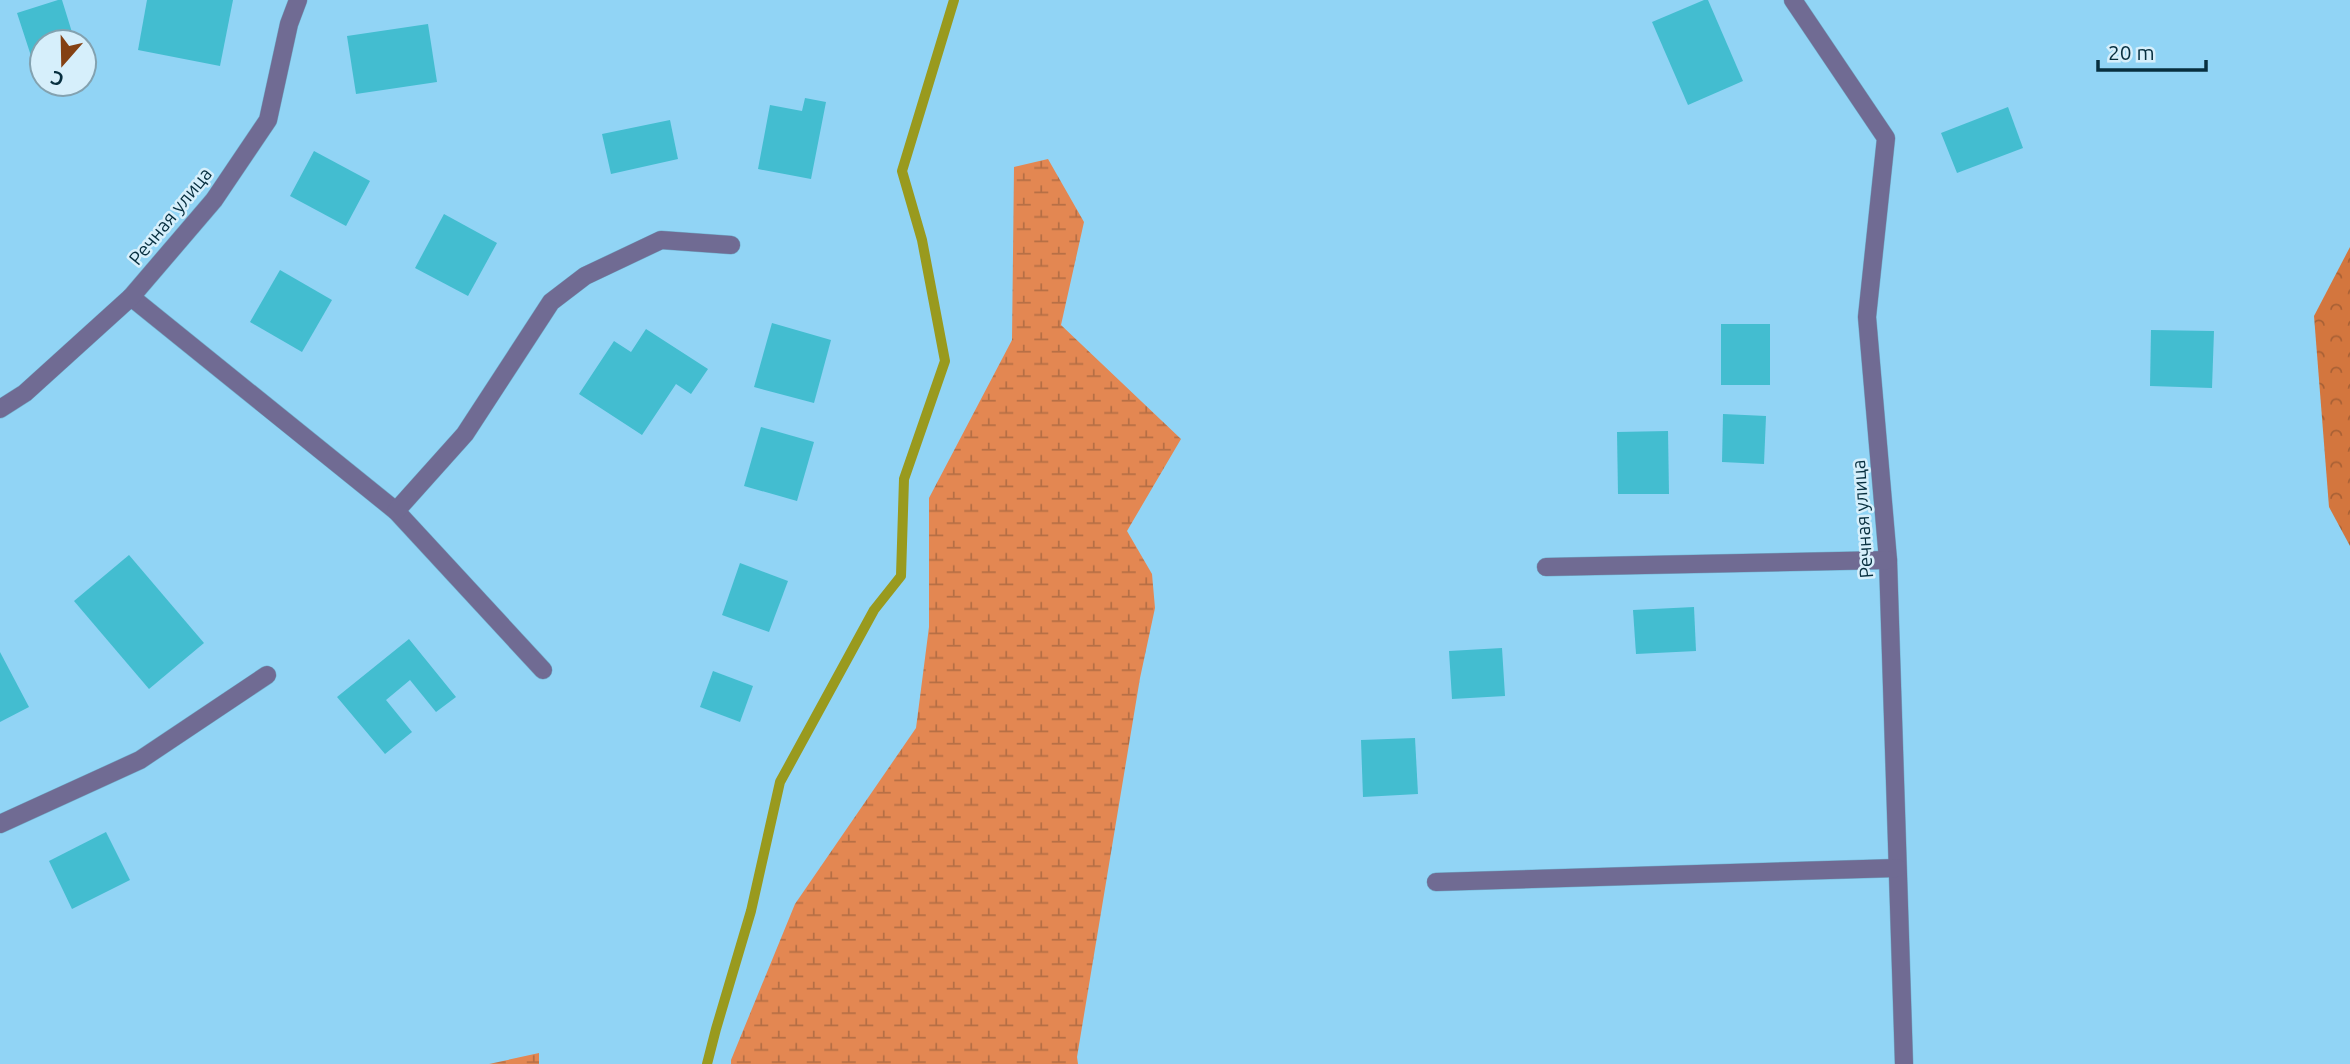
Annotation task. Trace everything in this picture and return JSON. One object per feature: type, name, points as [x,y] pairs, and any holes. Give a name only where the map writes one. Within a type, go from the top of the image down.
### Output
[{"type":"street","name":"Речная улица","points":[[0,409],[25,393],[131,298],[214,200],[268,120],[289,24],[298,0]]},
{"type":"street","name":"Речная улица","points":[[1793,0],[1886,138],[1867,317],[1888,560],[1904,1064]]},
{"type":"street","points":[[396,511],[465,434],[551,302],[585,276],[661,240],[732,245]]},
{"type":"street","points":[[131,298],[396,511],[543,670]]},
{"type":"street","points":[[1546,567],[1888,560]]},
{"type":"street","points":[[0,824],[140,760],[267,675]]},
{"type":"street","points":[[1436,882],[1898,868]]},
{"type":"green space","points":[[1048,159],[1084,222],[1061,325],[1181,439],[1127,531],[1152,574],[1155,608],[1140,678],[1078,1064],[731,1064],[795,904],[916,728],[929,627],[929,498],[1012,340],[1014,167]]},
{"type":"green space","points":[[2350,247],[2350,546],[2329,507],[2314,316]]},
{"type":"green space","points":[[539,1053],[539,1064],[489,1064]]},
{"type":"building","points":[[62,0],[71,28],[28,28],[28,47],[17,13]]},
{"type":"building","points":[[147,0],[233,0],[220,66],[138,50]]},
{"type":"building","points":[[1708,0],[1743,81],[1688,105],[1652,22]]},
{"type":"building","points":[[428,24],[437,82],[356,94],[347,36]]},
{"type":"building","points":[[805,98],[826,102],[811,179],[758,169],[770,105],[802,111]]},
{"type":"building","points":[[2008,107],[2023,148],[1957,173],[1941,133]]},
{"type":"building","points":[[670,120],[678,159],[611,174],[602,134]]},
{"type":"building","points":[[314,151],[370,181],[346,226],[290,196]]},
{"type":"building","points":[[444,214],[497,243],[468,296],[415,268]]},
{"type":"building","points":[[280,270],[332,300],[302,352],[250,322]]},
{"type":"building","points":[[772,323],[831,340],[814,403],[754,387]]},
{"type":"building","points":[[1721,324],[1770,324],[1770,385],[1721,385]]},
{"type":"building","points":[[646,329],[708,369],[691,394],[676,384],[642,435],[579,394],[614,341],[631,352]]},
{"type":"building","points":[[2151,330],[2214,331],[2212,388],[2150,386]]},
{"type":"building","points":[[1723,414],[1766,416],[1764,464],[1722,462]]},
{"type":"building","points":[[761,427],[814,442],[797,501],[744,486]]},
{"type":"building","points":[[1668,431],[1669,494],[1618,494],[1617,432]]},
{"type":"building","points":[[129,555],[204,643],[149,689],[74,601]]},
{"type":"building","points":[[740,563],[788,581],[769,632],[722,615]]},
{"type":"building","points":[[1694,607],[1696,651],[1636,654],[1633,610]]},
{"type":"building","points":[[409,639],[456,697],[436,712],[410,680],[386,700],[412,732],[385,754],[337,697]]},
{"type":"building","points":[[1502,648],[1505,696],[1452,699],[1449,651]]},
{"type":"building","points":[[0,652],[29,707],[0,722]]},
{"type":"building","points":[[713,671],[753,686],[740,722],[700,707]]},
{"type":"building","points":[[1415,738],[1418,794],[1363,797],[1361,740]]},
{"type":"building","points":[[106,832],[130,880],[72,909],[49,861]]},
{"type":"waterway","points":[[707,1064],[751,911],[780,782],[874,610],[901,576],[904,479],[945,361],[922,240],[902,171],[954,0]]}]
